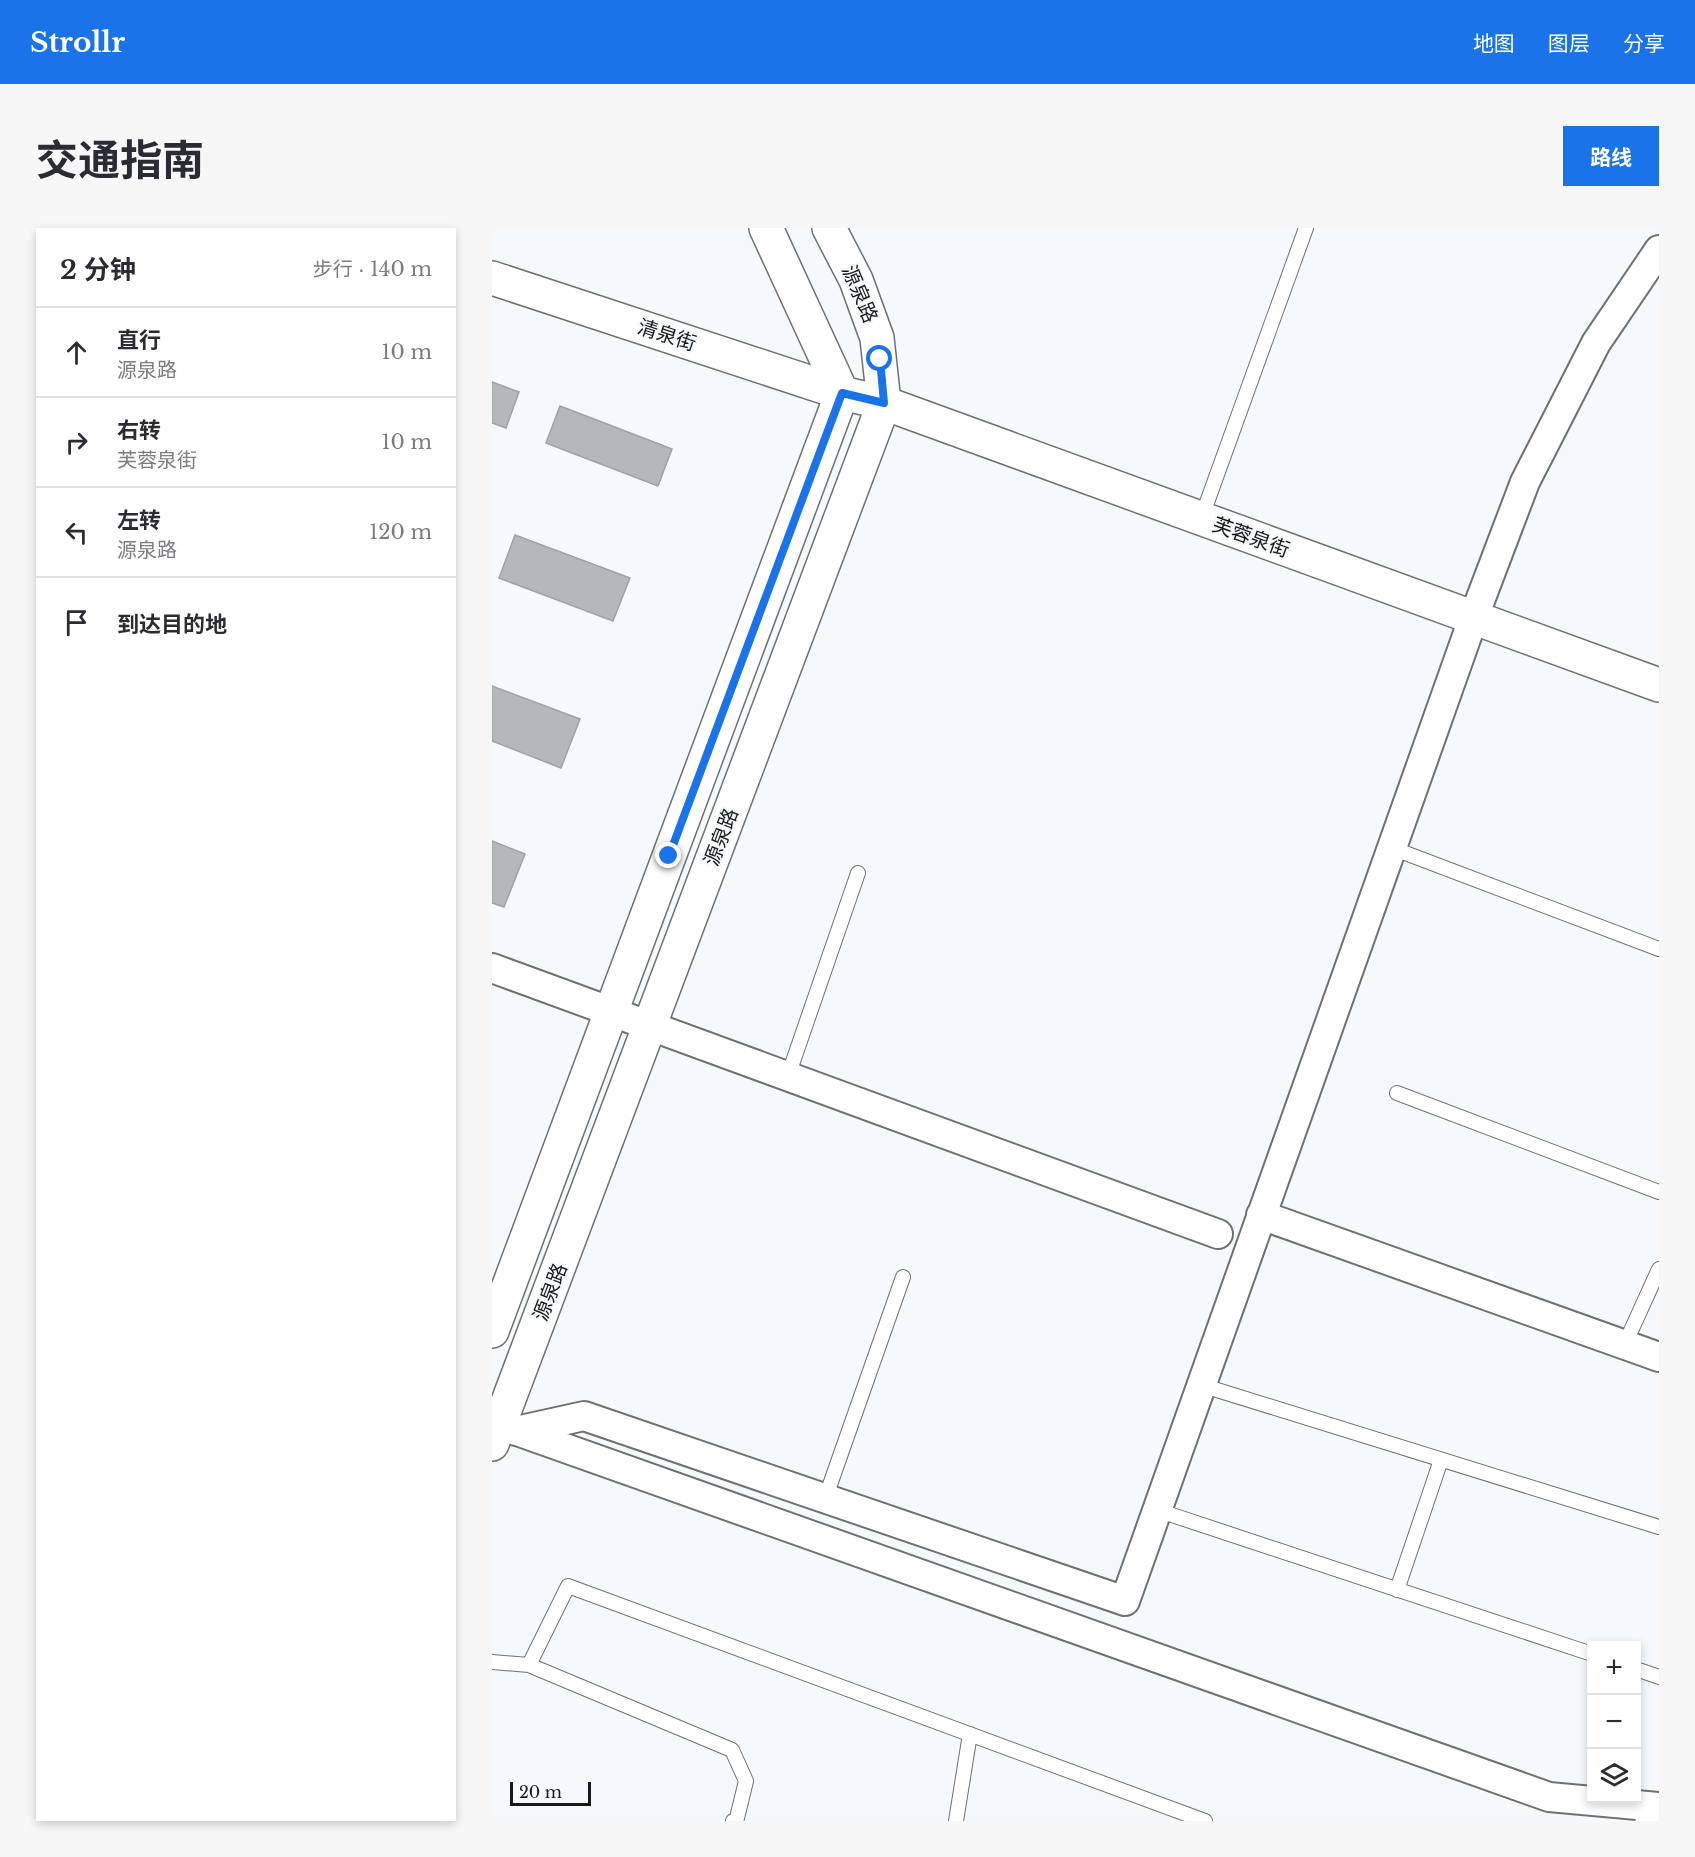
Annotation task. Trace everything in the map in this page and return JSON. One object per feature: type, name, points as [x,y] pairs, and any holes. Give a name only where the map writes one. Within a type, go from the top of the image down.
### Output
[{"type":"street","points":[[766,228],[842,393]]},
{"type":"street","name":"源泉路","points":[[500,1431],[884,403],[877,338],[856,280],[829,228]]},
{"type":"street","points":[[500,1431],[584,1416],[1125,1601],[1473,619],[1525,482],[1596,343],[1659,250]]},
{"type":"street","name":"清泉街","points":[[492,278],[842,393]]},
{"type":"street","name":"芙蓉泉街","points":[[842,393],[884,403],[1659,685]]},
{"type":"street","name":"源泉路","points":[[492,1331],[842,393]]},
{"type":"street","points":[[492,968],[1218,1234]]},
{"type":"street","points":[[1261,1215],[1659,1357]]},
{"type":"street","points":[[500,1431],[1549,1797],[1659,1807]]},
{"type":"street","points":[[1652,1821],[1659,1813]]},
{"type":"lane","points":[[1201,519],[1306,228]]},
{"type":"lane","points":[[1392,848],[1659,949]]},
{"type":"lane","points":[[788,1076],[858,873]]},
{"type":"lane","points":[[1397,1092],[1659,1192]]},
{"type":"lane","points":[[1625,1344],[1659,1269]]},
{"type":"lane","points":[[825,1499],[903,1277]]},
{"type":"lane","points":[[1201,1385],[1659,1527]]},
{"type":"lane","points":[[1397,1590],[1442,1460]]},
{"type":"lane","points":[[1157,1510],[1587,1652]]},
{"type":"lane","points":[[529,1665],[568,1586],[1205,1821]]},
{"type":"lane","points":[[492,1662],[529,1665],[732,1750],[746,1782],[736,1820]]},
{"type":"lane","points":[[1641,1671],[1659,1677]]},
{"type":"lane","points":[[956,1821],[970,1734]]},
{"type":"building","points":[[492,382],[519,392],[506,428],[492,423]]},
{"type":"building","points":[[560,406],[672,449],[658,486],[546,443]]},
{"type":"building","points":[[515,535],[630,578],[613,621],[499,578]]},
{"type":"building","points":[[492,686],[580,719],[561,768],[492,741]]},
{"type":"building","points":[[492,841],[525,854],[504,907],[492,903]]},
{"type":"route","points":[[669,856],[842,393],[884,403],[880,359]]}]
